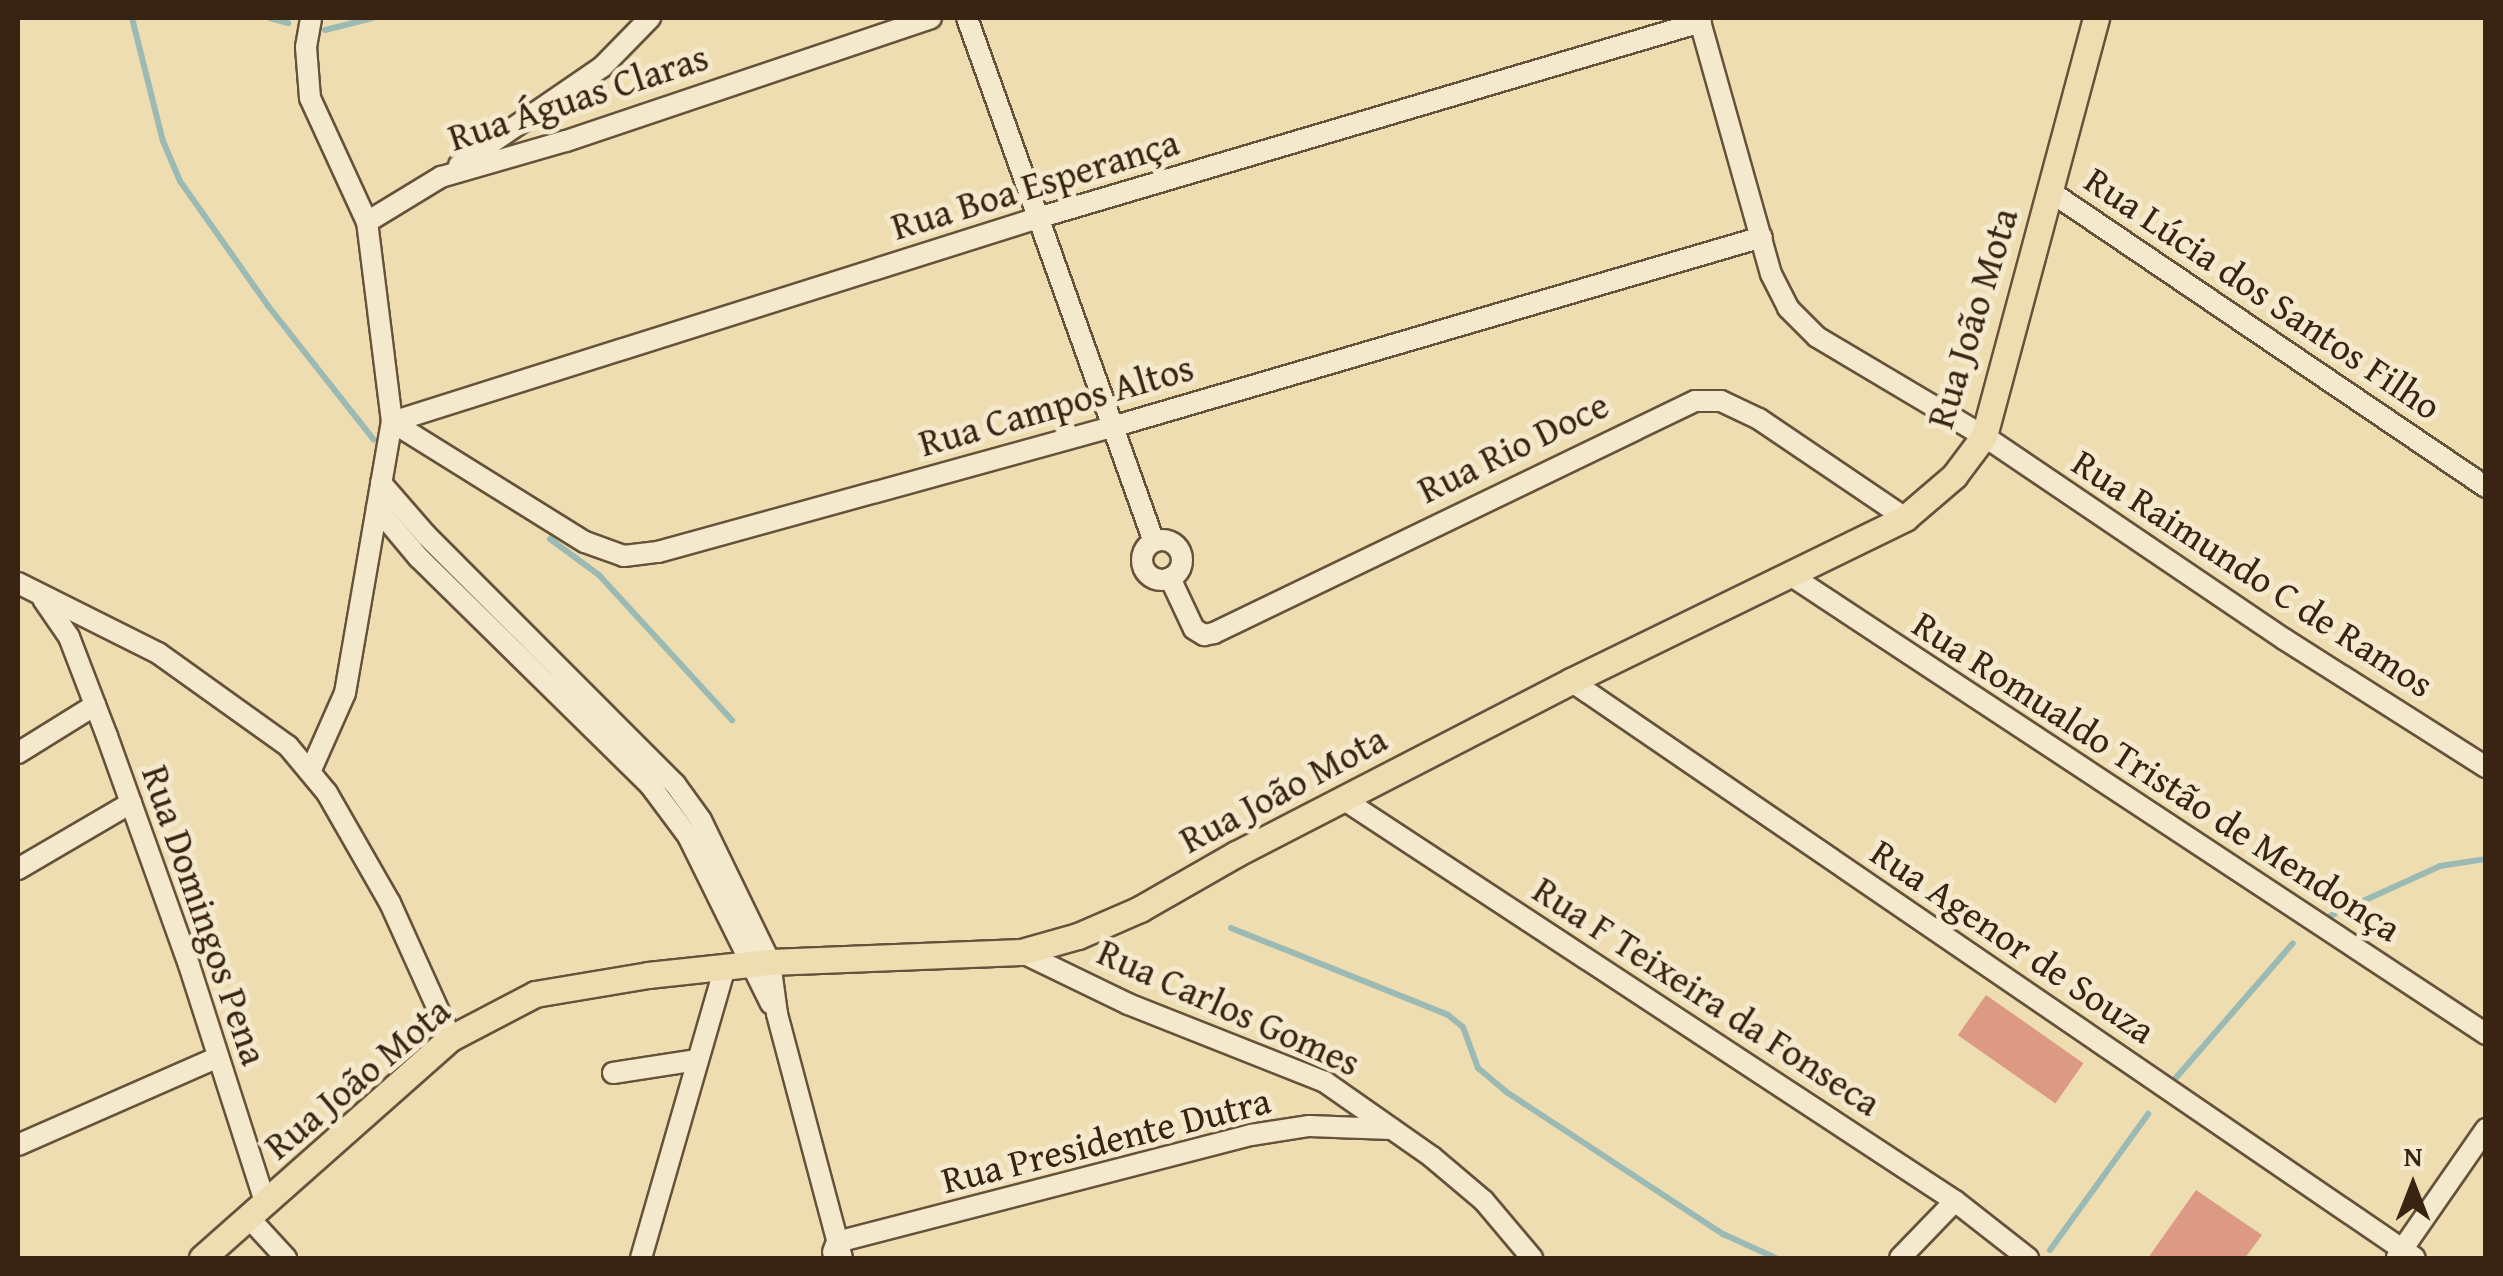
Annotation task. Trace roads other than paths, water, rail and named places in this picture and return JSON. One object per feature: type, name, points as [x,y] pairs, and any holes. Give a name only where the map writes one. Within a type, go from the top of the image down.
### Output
[{"type":"main road","name":"Rua João Mota","points":[[202,1258],[259,1212],[451,1038],[535,994],[748,964],[1022,952],[1111,923],[1571,681],[1905,518],[1954,476],[1984,436],[2096,18]]},
{"type":"street","points":[[310,772],[346,693],[392,422],[367,222],[310,98],[306,47],[312,18]]},
{"type":"street","name":"Rua Águas Claras","points":[[367,222],[441,177],[566,141],[931,18]]},
{"type":"street","points":[[967,18],[1112,427]]},
{"type":"street","points":[[441,177],[602,67],[648,19]]},
{"type":"street","name":"Rua Boa Esperança","points":[[392,422],[1041,218],[1700,20]]},
{"type":"street","name":"Rua Raimundo C de Ramos","points":[[1700,20],[1771,274],[1788,308],[1817,337],[1984,436],[2284,639],[2486,767]]},
{"type":"street","points":[[550,106],[566,141]]},
{"type":"street","name":"Rua Lúcia dos Santos Filho","points":[[2050,192],[2486,488]]},
{"type":"street","name":"Rua Campos Altos","points":[[392,422],[585,542],[624,556],[658,552],[1112,427],[1762,238]]},
{"type":"street","name":"Rua Rio Doce","points":[[1112,427],[1154,542],[1170,542],[1180,553],[1180,568],[1170,578],[1194,630],[1204,635],[1695,401],[1721,402],[1759,418],[1905,518]]},
{"type":"street","points":[[381,483],[426,536],[675,784],[701,820],[748,964],[697,1060],[641,1258]]},
{"type":"street","points":[[377,508],[419,558],[650,785],[688,836],[748,964],[777,1014],[837,1253]]},
{"type":"street","name":"Rua Romualdo Tristão de Mendonça","points":[[1790,576],[2486,1034]]},
{"type":"street","points":[[18,584],[158,652],[288,746],[327,793],[390,903],[451,1038]]},
{"type":"street","name":"Rua Domingos Pena","points":[[42,597],[68,638],[132,803],[216,1058],[259,1212]]},
{"type":"street","name":"Rua Agenor de Souza","points":[[1571,681],[2404,1255]]},
{"type":"street","points":[[18,754],[95,704]]},
{"type":"street","name":"Rua F Teixeira da Fonseca","points":[[1343,799],[1955,1201],[2028,1258]]},
{"type":"street","points":[[18,869],[132,803]]},
{"type":"street","name":"Rua Carlos Gomes","points":[[1022,952],[1128,1004],[1326,1082],[1394,1129],[1484,1202],[1532,1258]]},
{"type":"street","points":[[18,1145],[216,1058]]},
{"type":"street","points":[[613,1073],[697,1060]]},
{"type":"street","name":"Rua Presidente Dutra","points":[[837,1253],[1251,1135],[1309,1126],[1394,1129]]},
{"type":"street","points":[[2404,1255],[2486,1129]]},
{"type":"street","points":[[1900,1258],[1955,1201]]},
{"type":"street","points":[[259,1212],[286,1258]]},
{"type":"waterway","points":[[132,18],[163,141],[180,181],[269,307],[374,440]]},
{"type":"waterway","points":[[270,18],[288,23]]},
{"type":"waterway","points":[[325,30],[373,18]]},
{"type":"waterway","points":[[550,539],[599,575],[732,720]]},
{"type":"waterway","points":[[2330,916],[2440,866],[2486,859]]},
{"type":"waterway","points":[[1231,928],[1448,1015],[1463,1027],[1478,1068],[1505,1091],[1723,1234],[1776,1258]]},
{"type":"waterway","points":[[2174,1080],[2293,943]]},
{"type":"waterway","points":[[2050,1250],[2148,1114]]}]
